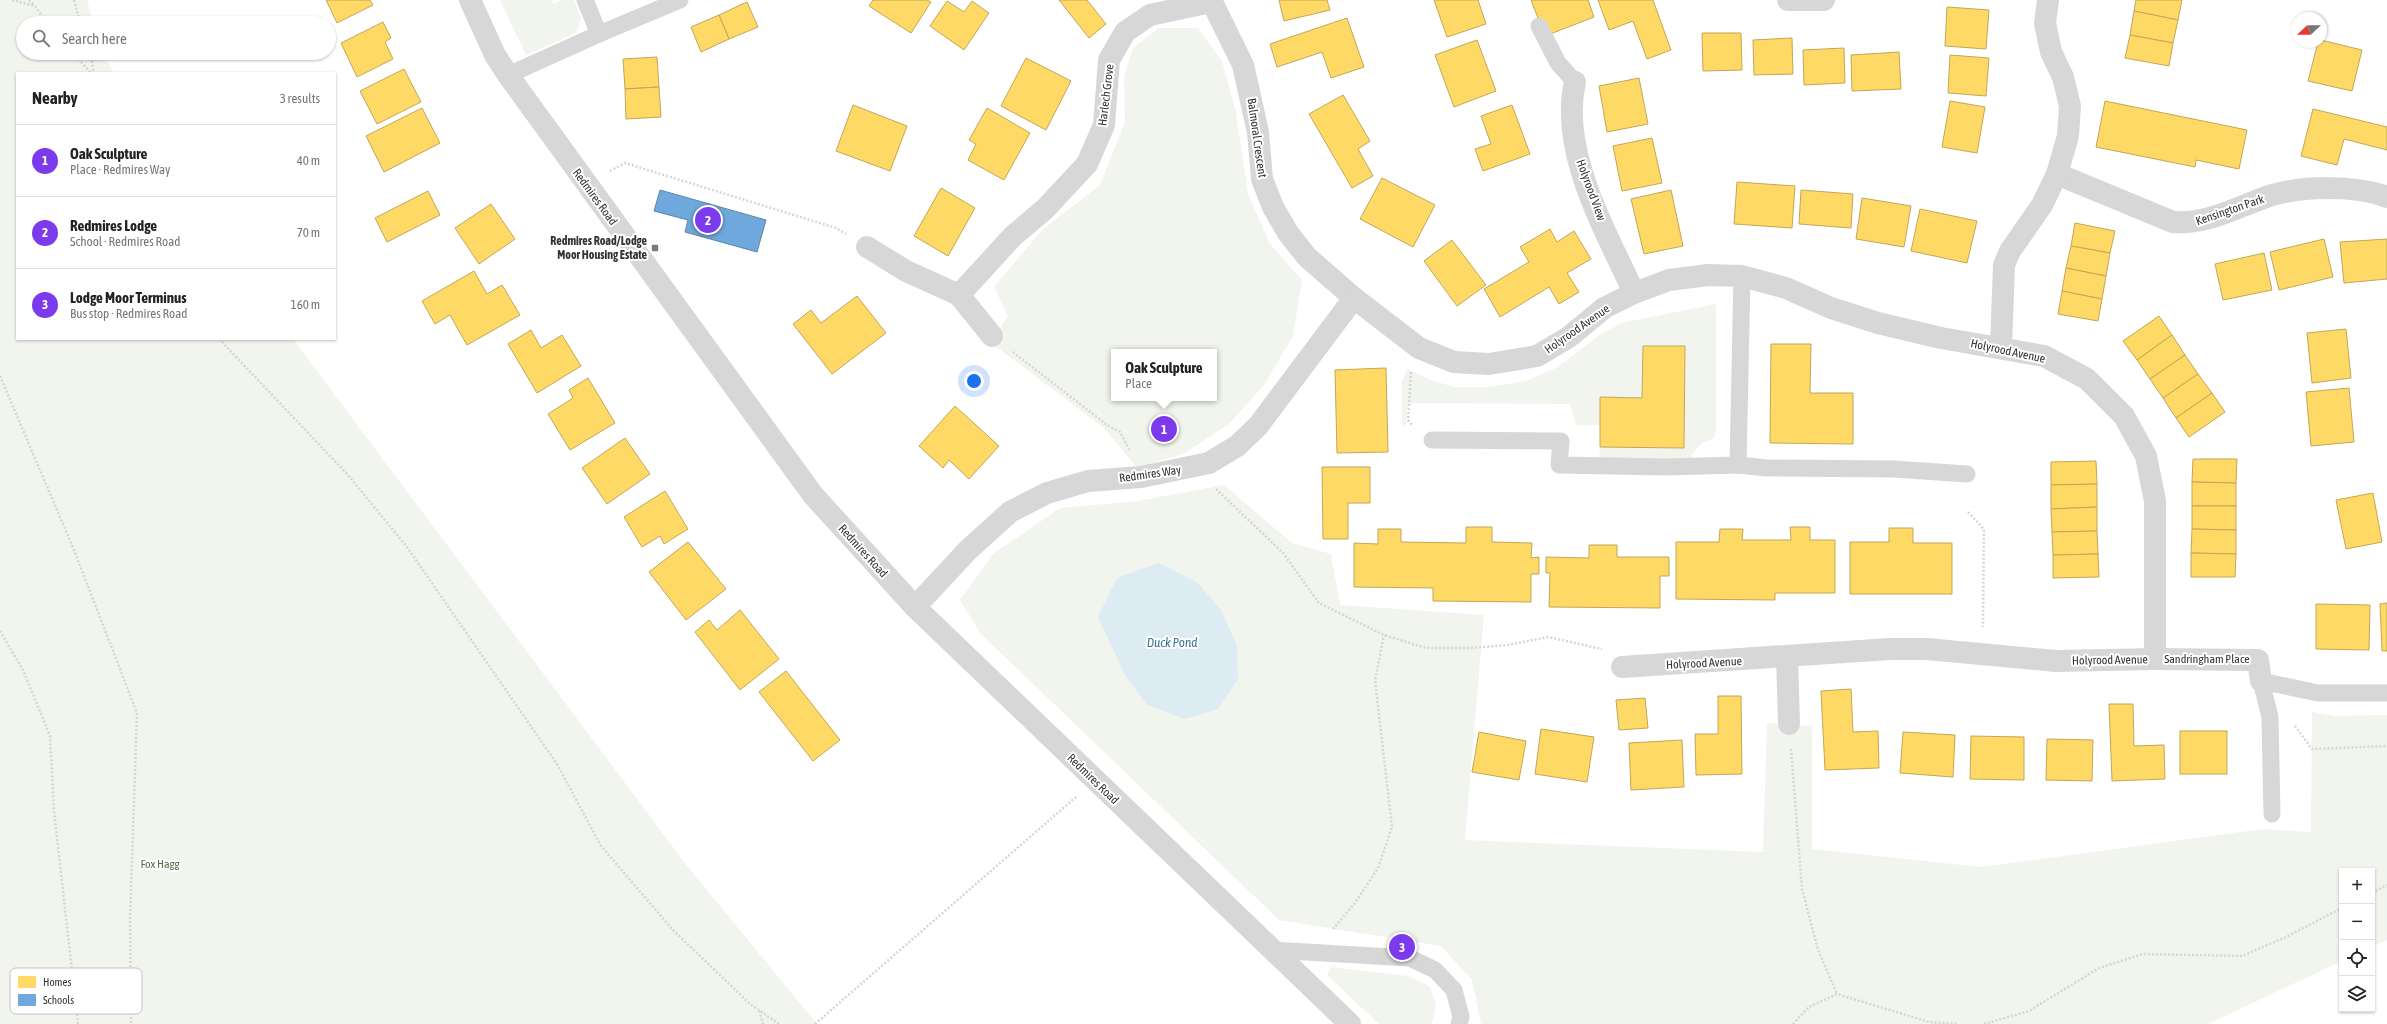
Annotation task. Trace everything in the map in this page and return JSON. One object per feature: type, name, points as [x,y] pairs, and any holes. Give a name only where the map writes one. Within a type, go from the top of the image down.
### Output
[{"type":"street","name":"Redmires Road","points":[[470,0],[495,55],[508,75],[813,495],[915,607],[1271,950],[1350,1024]]},
{"type":"street","points":[[1788,0],[1824,0]]},
{"type":"street","points":[[2001,347],[2004,265],[2010,251],[2042,205],[2057,174],[2068,136],[2070,106],[2063,77],[2051,52],[2045,22],[2048,0]]},
{"type":"street","name":"Harlech Grove","points":[[959,295],[1014,236],[1044,209],[1087,164],[1104,125],[1109,60],[1125,32],[1150,15],[1211,1]]},
{"type":"street","name":"Balmoral Crescent","points":[[1211,1],[1243,65],[1258,132],[1262,179],[1273,207],[1288,233],[1307,257],[1354,298]]},
{"type":"street","name":"Holyrood View","points":[[1575,82],[1572,99],[1572,121],[1578,157],[1594,206],[1634,293]]},
{"type":"street","name":"Kensington Park","points":[[2057,174],[2173,222],[2190,224],[2273,195],[2299,190],[2368,191],[2387,197]]},
{"type":"street","points":[[867,247],[906,270],[959,295],[992,336]]},
{"type":"street","name":"Holyrood Avenue","points":[[1354,298],[1419,348],[1454,362],[1489,364],[1536,356],[1568,337],[1604,308],[1634,293],[1669,280],[1708,275],[1742,276],[1786,288],[1831,308],[1878,323],[1941,338],[2001,347],[2044,356],[2087,379],[2124,416],[2146,456],[2155,501],[2155,659],[2056,661],[1927,649],[1890,649],[1622,667]]},
{"type":"street","name":"Redmires Way","points":[[915,607],[968,550],[1010,512],[1047,493],[1088,481],[1141,477],[1192,467],[1214,460],[1236,446],[1258,426],[1354,298]]},
{"type":"street","points":[[1787,657],[1789,724]]},
{"type":"street","name":"Sandringham Place","points":[[2155,659],[2258,660],[2261,681]]},
{"type":"lane","points":[[586,0],[599,34]]},
{"type":"lane","points":[[508,75],[599,34],[680,0]]},
{"type":"lane","points":[[1539,26],[1558,63],[1575,82]]},
{"type":"lane","points":[[1738,465],[1742,276]]},
{"type":"lane","points":[[1432,440],[1561,441],[1559,465],[1666,467],[1738,465],[1766,468],[1893,469],[1967,474]]},
{"type":"lane","points":[[2272,814],[2270,717],[2261,681],[2318,693],[2387,693]]},
{"type":"lane","points":[[1271,950],[1410,958],[1435,970],[1454,990],[1461,1017],[1459,1024]]},
{"type":"path","points":[[12,0],[35,6]]},
{"type":"path","points":[[29,0],[42,16]]},
{"type":"path","points":[[74,0],[78,16]]},
{"type":"path","points":[[79,60],[90,72]]},
{"type":"path","points":[[91,60],[94,72]]},
{"type":"path","points":[[585,183],[625,164],[836,228],[867,247]]},
{"type":"path","points":[[992,336],[1107,425],[1120,432],[1128,446],[1141,477]]},
{"type":"path","points":[[220,340],[348,474],[407,547],[556,764],[601,846],[672,929],[759,1010],[778,1024]]},
{"type":"path","points":[[1419,348],[1410,375],[1408,420],[1417,432],[1432,440]]},
{"type":"path","points":[[0,376],[74,550],[137,713],[130,919],[130,968]]},
{"type":"path","points":[[1192,467],[1283,553],[1319,603],[1384,635],[1426,648],[1508,645],[1548,636],[1603,650],[1622,667]]},
{"type":"path","points":[[1968,512],[1984,529],[1982,653]]},
{"type":"path","points":[[0,631],[23,670],[50,736],[54,811],[72,968]]},
{"type":"path","points":[[1304,951],[1336,927],[1355,903],[1378,868],[1392,827],[1375,680],[1384,635]]},
{"type":"path","points":[[1789,724],[1802,889],[1818,950],[1837,994]]},
{"type":"path","points":[[2312,749],[2387,746]]},
{"type":"path","points":[[815,1024],[1095,781]]},
{"type":"path","points":[[2375,891],[2387,885]]},
{"type":"path","points":[[1984,1024],[2029,1011],[2099,968],[2143,954],[2242,956],[2286,938],[2339,910]]},
{"type":"path","points":[[1793,1024],[1809,1007],[1837,994],[1929,1022],[1958,1024]]},
{"type":"path","points":[[759,1010],[763,1024]]},
{"type":"path","points":[[77,1014],[78,1024]]},
{"type":"green space","name":"Fox Hagg","points":[[0,0],[87,0],[91,16],[16,16],[16,60],[106,60],[112,72],[16,72],[16,340],[294,340],[688,867],[817,1024],[0,1024]]},
{"type":"green space","points":[[500,0],[552,0],[553,4],[563,0],[574,0],[581,18],[576,33],[526,55]]},
{"type":"green space","points":[[1159,28],[1198,28],[1222,61],[1236,112],[1248,194],[1270,244],[1302,280],[1293,336],[1265,384],[1229,424],[1185,453],[1137,468],[1104,428],[991,343],[1008,316],[994,287],[1042,230],[1100,185],[1125,122],[1124,76],[1133,48]]},
{"type":"green space","points":[[1716,304],[1716,431],[1714,438],[1702,443],[1694,451],[1690,461],[1599,459],[1600,447],[1684,448],[1685,346],[1643,346],[1642,398],[1600,397],[1600,425],[1576,425],[1570,404],[1415,403],[1407,406],[1406,426],[1402,424],[1402,382],[1407,369],[1431,380],[1454,387],[1489,387],[1526,381],[1558,367],[1598,336],[1621,323]]},
{"type":"green space","points":[[1224,485],[1292,543],[1331,554],[1340,605],[1484,615],[1465,840],[1763,852],[1767,723],[1812,726],[1812,849],[1981,867],[2263,829],[2311,832],[2312,712],[2334,716],[2387,715],[2387,940],[2375,946],[2375,868],[2339,868],[2339,962],[2208,1024],[1481,1024],[1472,980],[1441,946],[1279,920],[980,633],[960,600],[993,554],[1060,508],[1138,501]]},
{"type":"green space","points":[[1330,967],[1408,976],[1429,986],[1436,1004],[1432,1024],[1379,1024],[1327,975]]},
{"type":"water","name":"Duck Pond","points":[[1159,563],[1198,583],[1221,610],[1237,646],[1238,679],[1218,709],[1185,719],[1147,705],[1125,675],[1098,617],[1117,578]]},
{"type":"building: Homes","points":[[326,0],[370,0],[373,5],[337,23],[336,16],[334,16]]},
{"type":"building: Homes","points":[[873,0],[927,0],[931,2],[911,33],[869,6]]},
{"type":"building: Homes","points":[[1059,0],[1087,0],[1106,24],[1089,38]]},
{"type":"building: Homes","points":[[1279,0],[1327,0],[1330,10],[1284,21]]},
{"type":"building: Homes","points":[[1434,0],[1478,0],[1486,24],[1447,37]]},
{"type":"building: Homes","points":[[1531,0],[1588,0],[1594,17],[1545,36]]},
{"type":"building: Homes","points":[[1598,0],[1653,0],[1671,50],[1647,59],[1633,21],[1609,30]]},
{"type":"building: Homes","points":[[2136,0],[2182,0],[2178,20],[2134,11]]},
{"type":"building: Homes","points":[[947,1],[964,12],[972,1],[989,13],[964,50],[930,26]]},
{"type":"building: Homes","points":[[747,2],[758,27],[729,39],[719,15]]},
{"type":"building: Homes","points":[[1947,7],[1989,10],[1986,49],[1945,46]]},
{"type":"building: Homes","points":[[2134,11],[2178,20],[2173,43],[2130,35]]},
{"type":"building: Homes","points":[[719,15],[729,39],[701,52],[691,27]]},
{"type":"building: Homes","points":[[1347,18],[1364,67],[1331,78],[1322,52],[1277,67],[1270,44]]},
{"type":"building: Homes","points":[[383,22],[391,38],[385,42],[393,59],[357,77],[341,43]]},
{"type":"building: Homes","points":[[1702,33],[1741,33],[1742,70],[1703,71]]},
{"type":"building: Homes","points":[[2130,35],[2173,43],[2169,66],[2125,58]]},
{"type":"building: Homes","points":[[1792,38],[1793,74],[1754,75],[1753,40]]},
{"type":"building: Homes","points":[[1477,40],[1496,91],[1454,107],[1435,55]]},
{"type":"building: Homes","points":[[2327,41],[2362,50],[2352,91],[2308,81],[2316,48],[2327,48]]},
{"type":"building: Homes","points":[[1844,48],[1845,83],[1804,85],[1803,50]]},
{"type":"building: Homes","points":[[1899,52],[1901,89],[1852,91],[1851,55]]},
{"type":"building: Homes","points":[[1950,55],[1989,58],[1986,96],[1948,93]]},
{"type":"building: Homes","points":[[657,57],[659,87],[625,89],[623,59]]},
{"type":"building: Homes","points":[[1026,58],[1071,81],[1046,130],[1001,106]]},
{"type":"building: Homes","points":[[404,69],[421,102],[377,124],[360,91]]},
{"type":"building: Homes","points":[[1639,78],[1648,124],[1607,132],[1599,86]]},
{"type":"building: Homes","points":[[659,87],[661,117],[626,119],[625,89]]},
{"type":"building: Homes","points":[[1343,95],[1370,141],[1358,149],[1373,176],[1352,188],[1309,114]]},
{"type":"building: Homes","points":[[1950,101],[1985,107],[1977,153],[1942,147]]},
{"type":"building: Homes","points":[[2105,101],[2247,130],[2239,169],[2196,160],[2195,167],[2096,147]]},
{"type":"building: Homes","points":[[853,105],[907,126],[890,171],[836,151]]},
{"type":"building: Homes","points":[[1512,105],[1530,154],[1483,171],[1475,149],[1491,144],[1481,116]]},
{"type":"building: Homes","points":[[422,108],[440,143],[384,172],[366,136]]},
{"type":"building: Homes","points":[[987,108],[1030,133],[1004,180],[968,160],[976,144],[969,140]]},
{"type":"building: Homes","points":[[2313,109],[2387,127],[2387,150],[2344,139],[2337,165],[2301,156]]},
{"type":"building: Homes","points":[[1652,138],[1662,183],[1622,191],[1613,146]]},
{"type":"building: Homes","points":[[1382,178],[1435,205],[1413,247],[1360,219]]},
{"type":"building: Homes","points":[[1737,182],[1795,186],[1792,228],[1734,224]]},
{"type":"building: Homes","points":[[941,188],[975,208],[948,256],[914,236]]},
{"type":"building: Homes","points":[[1671,190],[1683,246],[1644,254],[1631,199]]},
{"type":"building: Homes","points":[[1801,190],[1853,194],[1851,228],[1799,224]]},
{"type":"building: Homes","points":[[428,191],[440,215],[387,242],[375,218]]},
{"type":"building: Homes","points":[[1862,198],[1911,206],[1904,247],[1856,239]]},
{"type":"building: Homes","points":[[491,204],[515,239],[479,264],[455,228]]},
{"type":"building: Homes","points":[[1920,209],[1977,221],[1967,263],[1911,251]]},
{"type":"building: Homes","points":[[2075,223],[2115,231],[2110,253],[2071,246]]},
{"type":"building: Homes","points":[[1550,229],[1557,242],[1574,231],[1591,259],[1567,273],[1579,292],[1559,304],[1549,287],[1500,317],[1484,289],[1529,262],[1520,247]]},
{"type":"building: Homes","points":[[2324,239],[2333,277],[2279,290],[2270,252]]},
{"type":"building: Homes","points":[[2387,239],[2387,279],[2344,283],[2340,242]]},
{"type":"building: Homes","points":[[1452,240],[1486,285],[1457,306],[1424,261]]},
{"type":"building: Homes","points":[[2071,246],[2110,253],[2106,276],[2066,268]]},
{"type":"building: Homes","points":[[2264,253],[2272,290],[2223,300],[2215,264]]},
{"type":"building: Homes","points":[[2066,268],[2106,276],[2102,299],[2062,291]]},
{"type":"building: Homes","points":[[474,271],[487,294],[502,285],[520,315],[467,345],[450,315],[435,324],[422,301]]},
{"type":"building: Homes","points":[[2062,291],[2102,299],[2098,321],[2058,314]]},
{"type":"building: Homes","points":[[857,296],[886,333],[832,374],[793,324],[811,310],[821,323]]},
{"type":"building: Homes","points":[[2159,316],[2172,335],[2137,360],[2123,341]]},
{"type":"building: Homes","points":[[2346,329],[2351,378],[2312,383],[2307,333]]},
{"type":"building: Homes","points":[[531,330],[541,348],[562,335],[581,366],[537,393],[508,344]]},
{"type":"building: Homes","points":[[2172,335],[2185,355],[2150,379],[2137,360]]},
{"type":"building: Homes","points":[[1771,344],[1811,344],[1810,393],[1853,393],[1853,444],[1770,443]]},
{"type":"building: Homes","points":[[1643,346],[1685,346],[1684,448],[1600,447],[1600,397],[1642,398]]},
{"type":"building: Homes","points":[[2185,355],[2198,374],[2163,398],[2150,379]]},
{"type":"building: Homes","points":[[1386,368],[1388,452],[1337,453],[1335,370]]},
{"type":"building: Homes","points":[[2198,374],[2212,393],[2176,418],[2163,398]]},
{"type":"building: Homes","points":[[588,378],[615,423],[570,450],[548,414],[573,398],[569,390]]},
{"type":"building: Homes","points":[[2349,388],[2354,442],[2311,446],[2306,392]]},
{"type":"building: Homes","points":[[2212,393],[2225,412],[2189,437],[2176,418]]},
{"type":"building: Homes","points":[[955,406],[999,446],[969,479],[949,460],[943,468],[919,446]]},
{"type":"building: Homes","points":[[625,438],[650,474],[607,504],[582,468]]},
{"type":"building: Homes","points":[[2193,459],[2237,459],[2236,483],[2192,482]]},
{"type":"building: Homes","points":[[2096,461],[2097,484],[2051,485],[2051,462]]},
{"type":"building: Homes","points":[[1322,467],[1370,467],[1370,503],[1348,503],[1348,539],[1323,539]]},
{"type":"building: Homes","points":[[2192,482],[2236,483],[2236,506],[2192,506]]},
{"type":"building: Homes","points":[[2097,484],[2097,507],[2051,509],[2051,485]]},
{"type":"building: Homes","points":[[665,491],[688,529],[664,544],[660,536],[642,547],[624,517]]},
{"type":"building: Homes","points":[[2373,493],[2382,542],[2346,549],[2336,500]]},
{"type":"building: Homes","points":[[2192,506],[2236,506],[2236,530],[2192,529]]},
{"type":"building: Homes","points":[[2097,507],[2097,531],[2052,532],[2051,509]]},
{"type":"building: Homes","points":[[1466,527],[1492,527],[1492,542],[1532,543],[1531,558],[1539,557],[1539,574],[1531,574],[1531,602],[1433,601],[1433,588],[1354,587],[1354,543],[1378,544],[1378,529],[1401,529],[1401,542],[1466,543]]},
{"type":"building: Homes","points":[[1790,527],[1810,527],[1810,540],[1835,540],[1835,593],[1775,593],[1775,600],[1676,599],[1676,542],[1719,542],[1720,529],[1743,529],[1742,540],[1791,540]]},
{"type":"building: Homes","points":[[1889,528],[1913,528],[1913,543],[1952,543],[1952,594],[1850,594],[1850,542],[1889,542]]},
{"type":"building: Homes","points":[[2192,529],[2236,530],[2236,554],[2191,553]]},
{"type":"building: Homes","points":[[2097,531],[2098,554],[2053,555],[2052,532]]},
{"type":"building: Homes","points":[[688,542],[726,589],[686,620],[649,572]]},
{"type":"building: Homes","points":[[1589,545],[1617,545],[1617,557],[1669,557],[1669,576],[1660,576],[1660,608],[1549,607],[1550,573],[1546,573],[1546,557],[1589,558]]},
{"type":"building: Homes","points":[[2191,553],[2236,554],[2235,577],[2191,577]]},
{"type":"building: Homes","points":[[2098,554],[2099,577],[2053,578],[2053,555]]},
{"type":"building: Homes","points":[[2387,603],[2387,651],[2382,651],[2380,604]]},
{"type":"building: Homes","points":[[2316,604],[2370,605],[2369,650],[2316,649]]},
{"type":"building: Homes","points":[[740,610],[779,659],[740,690],[695,632],[709,620],[717,630]]},
{"type":"building: Homes","points":[[786,671],[840,740],[813,761],[759,692]]},
{"type":"building: Homes","points":[[1851,689],[1853,732],[1878,731],[1879,768],[1825,770],[1821,691]]},
{"type":"building: Homes","points":[[1718,696],[1741,696],[1742,774],[1696,775],[1695,734],[1718,734]]},
{"type":"building: Homes","points":[[1645,698],[1648,728],[1619,730],[1616,700]]},
{"type":"building: Homes","points":[[2109,704],[2133,704],[2134,746],[2164,745],[2165,779],[2112,781]]},
{"type":"building: Homes","points":[[1541,729],[1594,737],[1587,782],[1535,774]]},
{"type":"building: Homes","points":[[2180,731],[2227,731],[2227,774],[2180,774]]},
{"type":"building: Homes","points":[[1479,732],[1526,741],[1519,780],[1472,772]]},
{"type":"building: Homes","points":[[1903,732],[1955,735],[1953,777],[1900,773]]},
{"type":"building: Homes","points":[[1971,736],[2024,737],[2024,780],[1970,779]]},
{"type":"building: Homes","points":[[2047,739],[2093,740],[2092,781],[2046,780]]},
{"type":"building: Homes","points":[[1682,740],[1684,787],[1631,790],[1629,743]]},
{"type":"building: Schools","points":[[660,190],[766,220],[757,252],[685,232],[688,220],[654,211]]},
{"type":"place","name":"Redmires Lodge","points":[[708,220]]},
{"type":"place","name":"Redmires Road/Lodge Moor Housing Estate","points":[[655,248]]},
{"type":"place","name":"Oak Sculpture","points":[[1164,429]]},
{"type":"place","name":"Lodge Moor Terminus","points":[[1402,947]]}]
